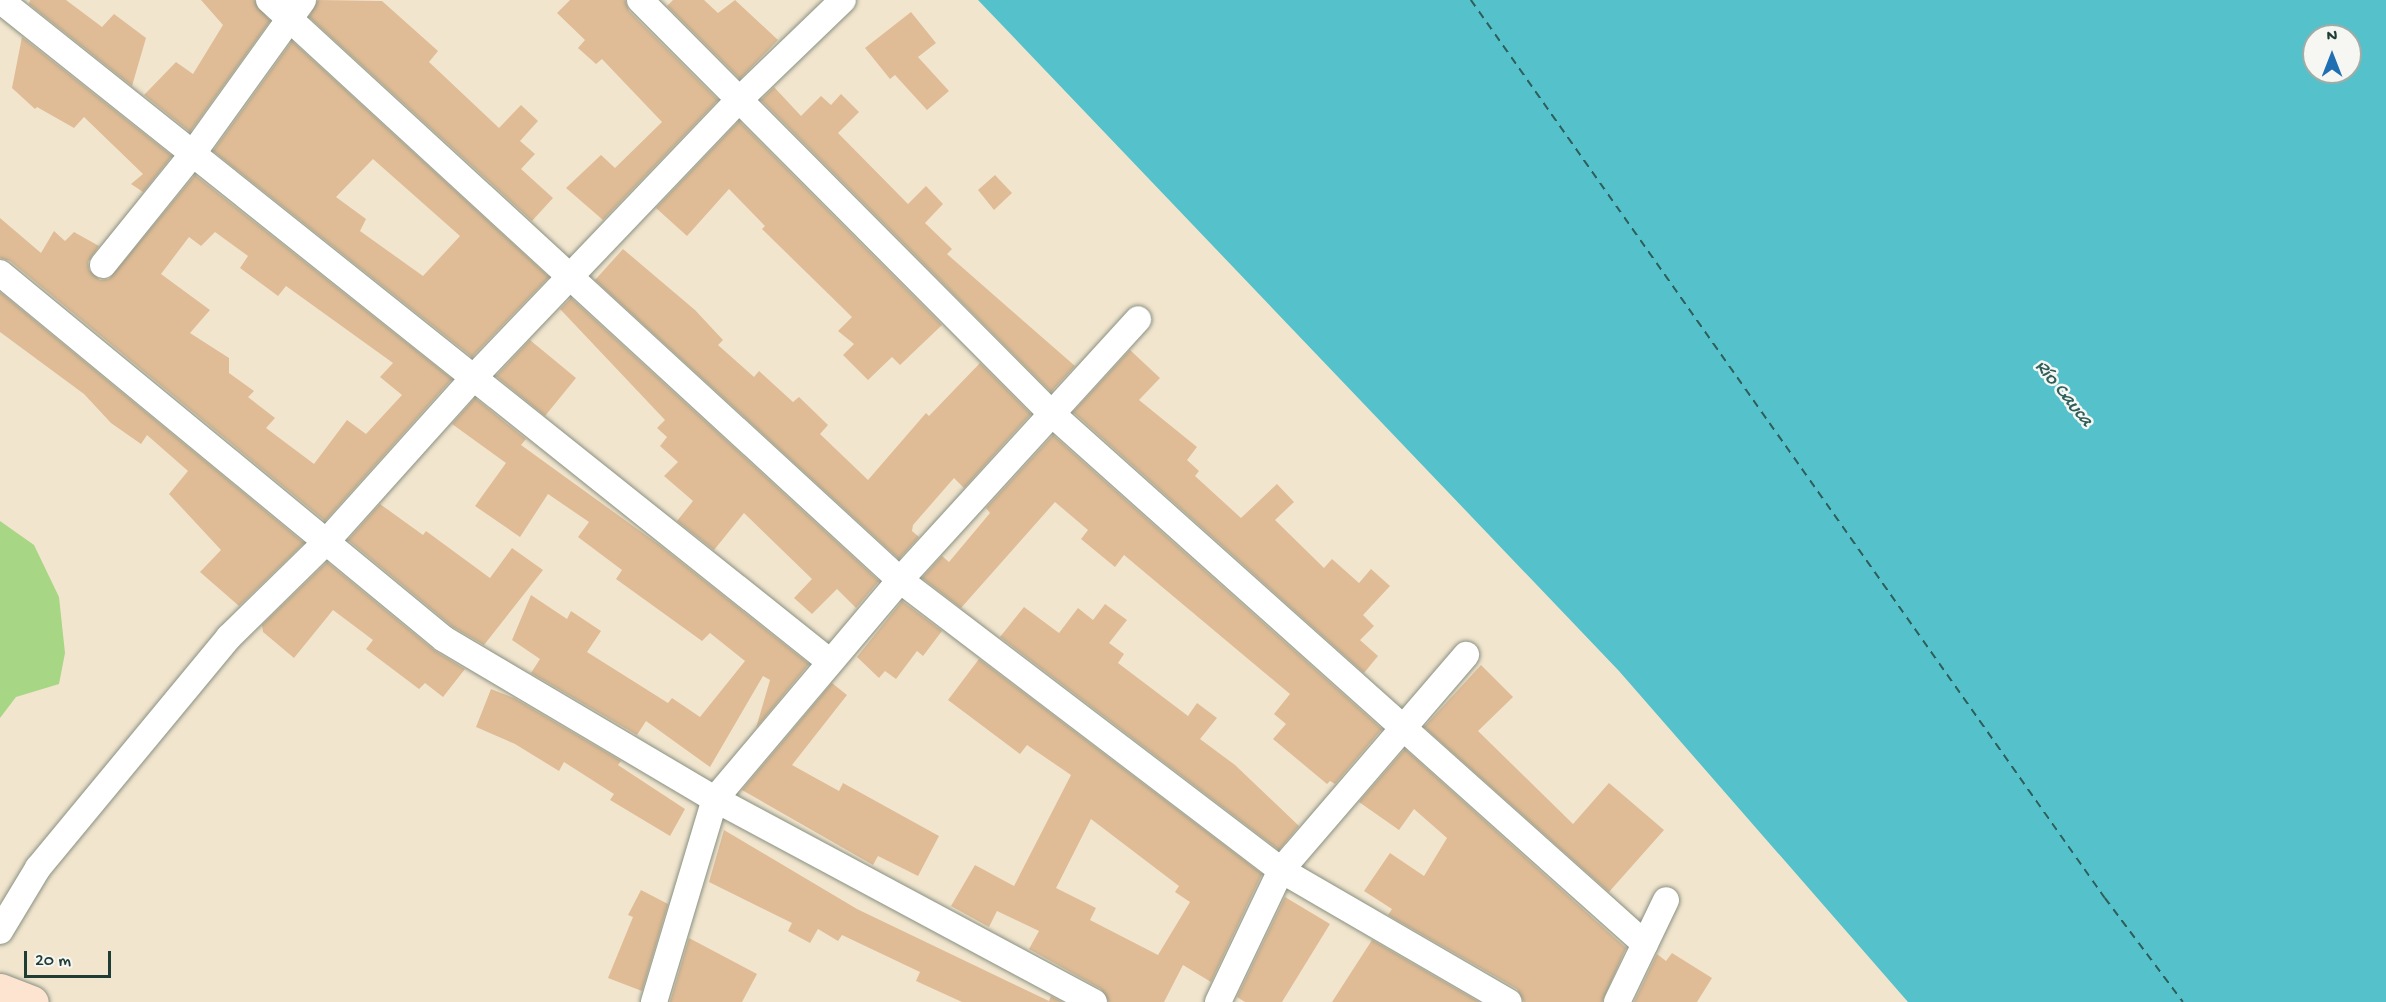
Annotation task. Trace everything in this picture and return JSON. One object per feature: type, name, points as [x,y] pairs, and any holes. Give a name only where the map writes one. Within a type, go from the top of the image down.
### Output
[{"type":"main road","points":[[0,990],[32,1002]]},
{"type":"street","points":[[0,0],[191,156],[829,661]]},
{"type":"street","points":[[640,0],[1050,412],[1645,944]]},
{"type":"street","points":[[0,931],[38,868],[229,636],[327,541],[473,378],[739,100],[843,0]]},
{"type":"street","points":[[103,265],[191,156],[287,6],[570,276],[900,580],[1281,870],[1509,1002]]},
{"type":"street","points":[[0,273],[444,639],[715,799],[1094,1002]]},
{"type":"street","points":[[654,1002],[715,799],[829,661],[900,580],[1050,412],[1138,319]]},
{"type":"street","points":[[1218,1002],[1281,870],[1467,655]]},
{"type":"street","points":[[1617,1002],[1666,900]]},
{"type":"green space","points":[[0,521],[34,545],[59,597],[65,653],[59,684],[16,697],[0,718]]},
{"type":"water","name":"Río Cauca","points":[[978,0],[2386,0],[2386,1002],[1908,1002],[1619,671]]},
{"type":"building","points":[[30,0],[66,0],[102,27],[114,14],[146,38],[132,86],[29,4]]},
{"type":"building","points":[[201,0],[254,0],[270,21],[190,132],[144,95],[176,62],[193,74],[223,25]]},
{"type":"building","points":[[318,0],[382,1],[438,51],[429,62],[499,128],[521,105],[538,121],[520,141],[535,154],[521,169],[553,198],[532,221],[309,17]]},
{"type":"building","points":[[570,0],[625,0],[629,11],[718,100],[603,220],[566,188],[601,155],[615,168],[662,122],[602,59],[596,64],[578,48],[585,40],[557,13]]},
{"type":"building","points":[[673,0],[704,0],[718,13],[735,0],[778,40],[740,79],[667,6]]},
{"type":"building","points":[[911,12],[936,43],[918,57],[949,91],[927,110],[895,75],[890,79],[865,48]]},
{"type":"building","points":[[22,37],[172,156],[143,192],[131,184],[143,174],[84,117],[74,128],[37,107],[35,109],[12,88]]},
{"type":"building","points":[[292,41],[549,277],[472,357],[213,151]],"holes":[[[373,159],[460,236],[423,276],[360,231],[366,219],[336,197]]]},
{"type":"building","points":[[774,87],[801,116],[821,96],[831,105],[841,94],[859,112],[838,133],[908,204],[926,186],[943,204],[925,223],[952,249],[947,254],[1075,366],[1051,392],[761,100]]},
{"type":"building","points":[[739,121],[942,325],[900,365],[892,357],[868,380],[843,355],[854,344],[838,331],[852,317],[762,229],[765,226],[729,189],[687,236],[656,208]]},
{"type":"building","points":[[195,175],[452,379],[325,521],[10,261],[0,258],[0,218],[41,253],[54,231],[65,241],[74,232],[99,246],[88,262],[89,270],[100,280],[109,279]],"holes":[[[215,232],[248,256],[240,268],[278,296],[286,286],[393,363],[380,377],[402,395],[366,434],[347,420],[314,464],[266,428],[275,418],[248,397],[254,391],[229,373],[229,358],[190,333],[210,310],[161,274],[189,237],[201,246]]]},
{"type":"building","points":[[995,175],[1012,193],[994,210],[978,190]]},
{"type":"building","points":[[623,249],[695,310],[723,340],[718,345],[754,377],[759,371],[793,402],[799,397],[828,425],[820,434],[868,480],[926,413],[929,416],[980,363],[1031,414],[964,488],[954,478],[913,525],[912,531],[919,537],[899,559],[595,280]]},
{"type":"building","points":[[0,292],[304,543],[239,606],[200,572],[221,550],[169,494],[188,471],[147,435],[141,444],[111,423],[84,394],[0,332]]},
{"type":"building","points":[[571,298],[879,581],[856,608],[837,589],[812,614],[794,598],[812,579],[744,513],[714,550],[677,521],[693,501],[664,476],[678,462],[660,446],[667,437],[657,428],[665,420],[560,309]]},
{"type":"building","points":[[530,340],[576,378],[545,416],[496,376]]},
{"type":"building","points":[[1130,350],[1160,378],[1139,400],[1197,447],[1187,460],[1199,471],[1195,476],[1241,518],[1277,484],[1294,502],[1275,520],[1324,568],[1332,559],[1359,583],[1371,569],[1390,586],[1363,615],[1374,626],[1360,640],[1378,656],[1364,673],[1073,412]]},
{"type":"building","points":[[475,398],[526,439],[521,445],[658,544],[809,664],[756,728],[770,680],[763,676],[710,767],[646,721],[637,735],[531,673],[540,659],[512,640],[531,595],[567,619],[571,611],[601,631],[587,652],[668,703],[672,698],[700,717],[745,661],[710,633],[702,641],[616,579],[622,570],[578,537],[589,522],[548,494],[520,537],[475,506],[506,463],[452,424]]},
{"type":"building","points":[[1053,435],[1382,729],[1335,784],[1330,781],[1327,784],[1273,739],[1286,724],[1274,714],[1290,694],[1124,555],[1115,567],[1081,539],[1088,530],[1055,502],[961,608],[922,578],[942,556],[949,562],[990,513],[986,508]]},
{"type":"building","points":[[380,504],[423,535],[426,531],[490,578],[512,548],[543,570],[484,645],[453,627],[348,540]]},
{"type":"building","points":[[327,562],[435,651],[465,669],[443,697],[425,683],[419,689],[366,649],[373,640],[333,610],[294,658],[263,632],[262,625]]},
{"type":"building","points":[[902,601],[942,631],[923,656],[917,651],[896,679],[885,671],[879,678],[857,657]]},
{"type":"building","points":[[1105,604],[1127,620],[1109,643],[1124,654],[1118,663],[1188,716],[1197,703],[1217,718],[1200,739],[1235,765],[1299,826],[1279,850],[1000,637],[1024,607],[1059,633],[1078,608],[1093,620]]},
{"type":"building","points":[[979,659],[1262,874],[1211,982],[1183,965],[1164,1002],[1109,1002],[1101,989],[1029,949],[1039,931],[997,911],[989,927],[951,906],[975,865],[1014,886],[1071,775],[1027,745],[1020,754],[948,700]],"holes":[[[1091,819],[1179,886],[1175,892],[1190,902],[1158,955],[1090,920],[1096,908],[1056,888]]]},
{"type":"building","points":[[1481,665],[1513,697],[1478,731],[1573,824],[1609,783],[1664,830],[1609,892],[1424,727]]},
{"type":"building","points":[[832,683],[847,695],[792,765],[839,791],[843,783],[939,836],[918,876],[878,856],[873,865],[742,790]]},
{"type":"building","points":[[491,689],[514,698],[621,761],[618,765],[685,809],[670,836],[610,800],[614,794],[564,762],[559,771],[515,744],[476,727]]},
{"type":"building","points":[[1405,749],[1626,948],[1602,1002],[1524,1002],[1517,989],[1388,915],[1392,909],[1364,891],[1390,853],[1424,876],[1447,838],[1414,809],[1399,830],[1359,802]]},
{"type":"building","points":[[724,830],[857,909],[1049,1001],[1051,996],[1062,1002],[962,1002],[916,981],[920,972],[842,935],[838,941],[818,929],[810,943],[788,931],[792,923],[709,882]]},
{"type":"building","points":[[641,890],[668,904],[642,991],[608,978],[633,917],[628,915]]},
{"type":"building","points":[[1285,897],[1330,924],[1282,1002],[1245,1002],[1237,997]]},
{"type":"building","points":[[689,938],[757,974],[742,1002],[670,1002]]},
{"type":"building","points":[[1372,940],[1479,1002],[1332,1002]]},
{"type":"building","points":[[1672,953],[1712,978],[1697,1002],[1634,1002],[1657,954],[1666,961]]},
{"type":"ferry route","points":[[1471,0],[2105,898],[2183,1002]]}]
